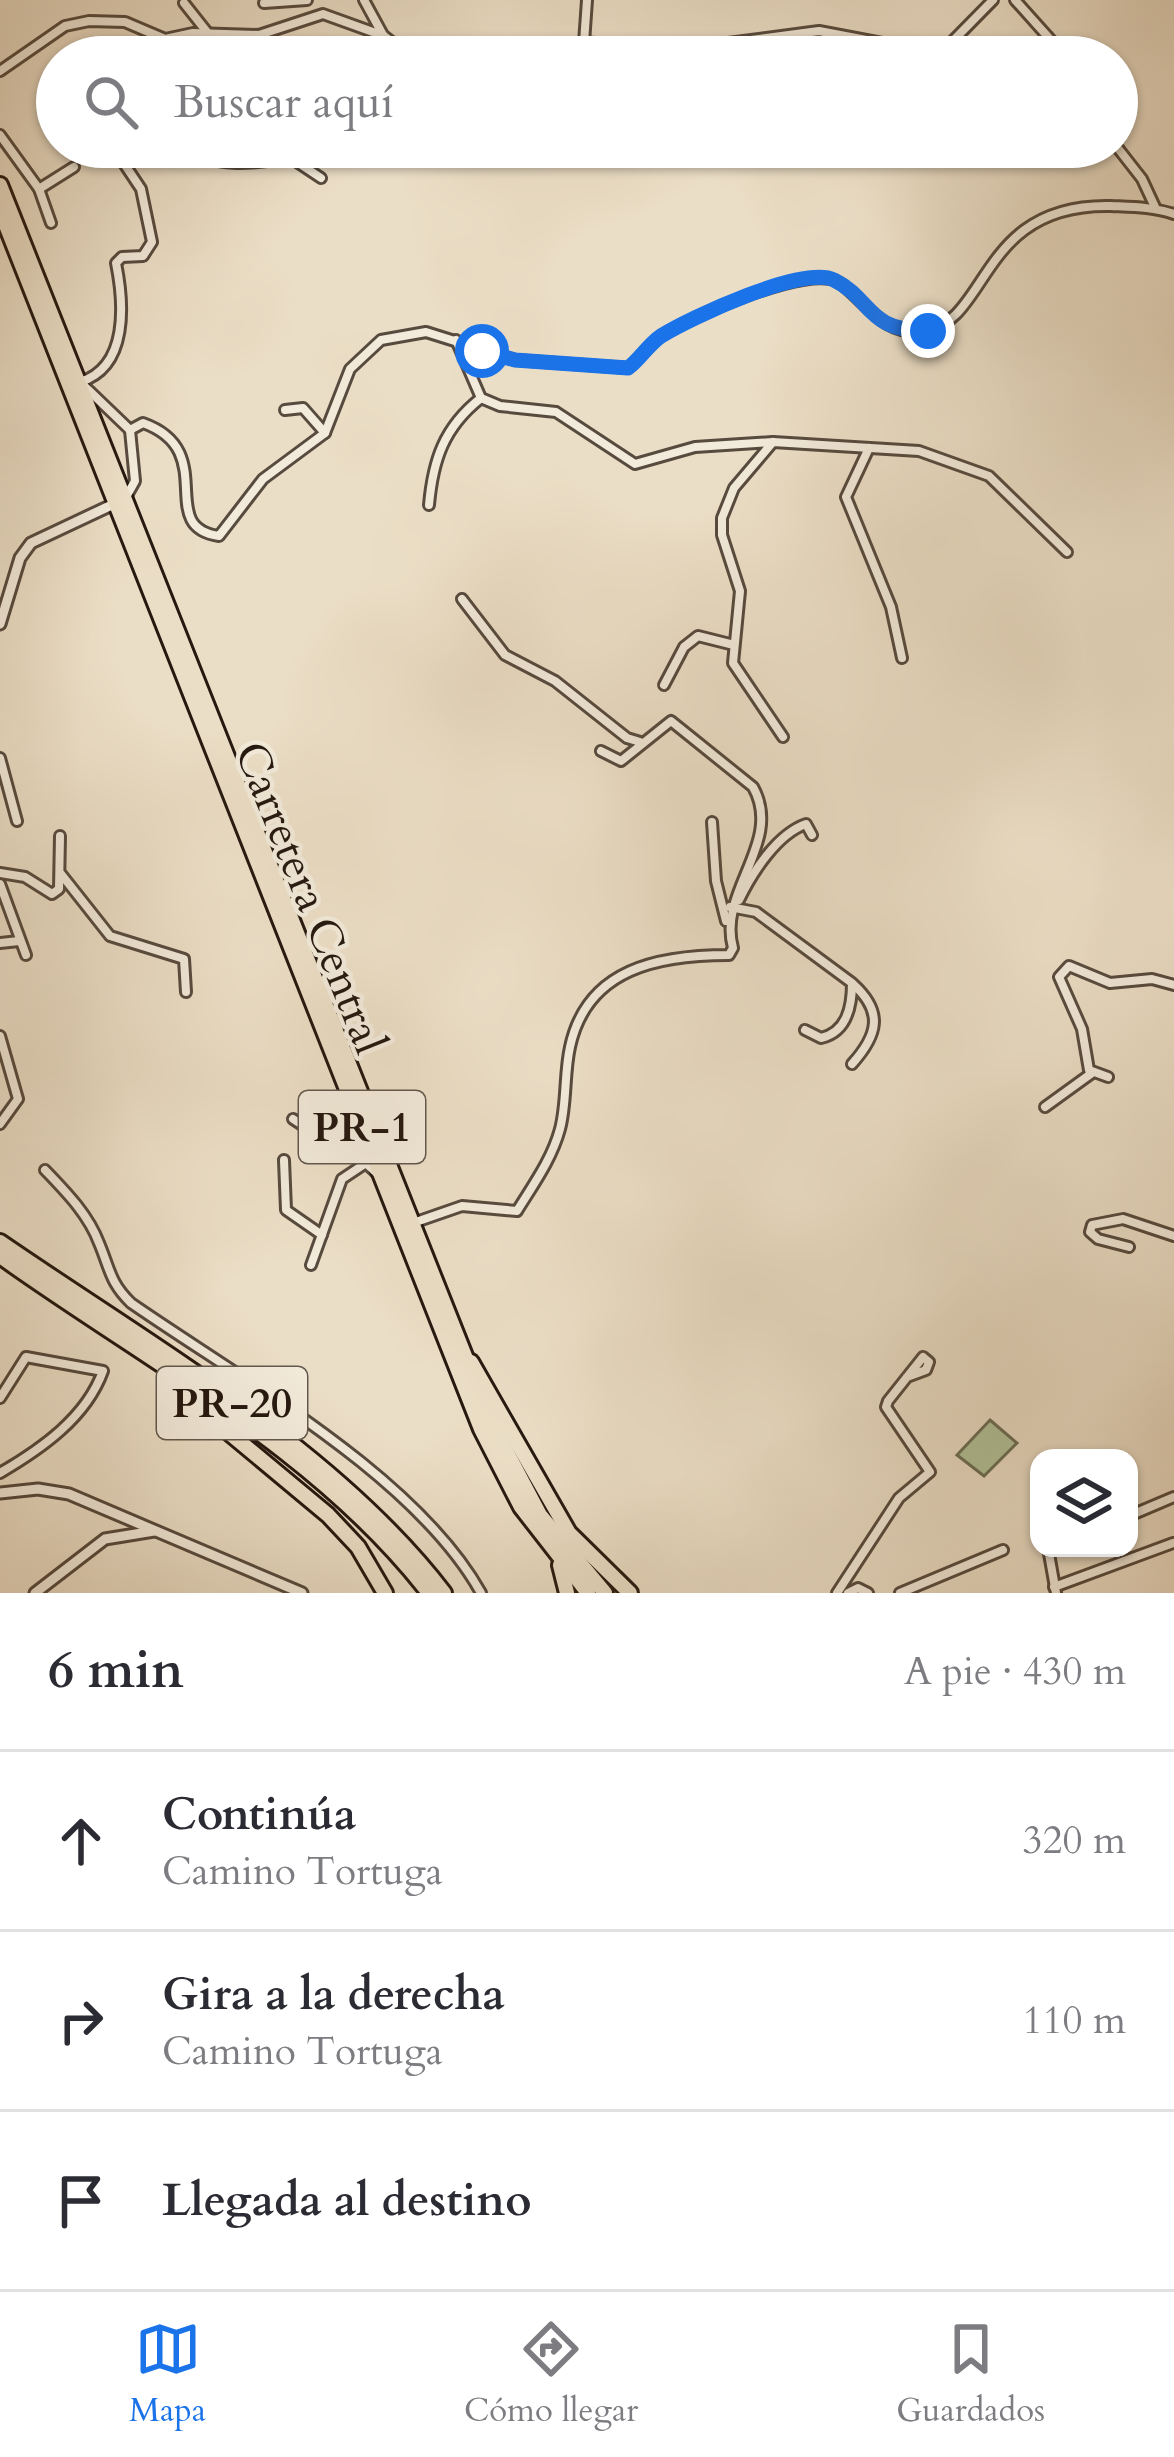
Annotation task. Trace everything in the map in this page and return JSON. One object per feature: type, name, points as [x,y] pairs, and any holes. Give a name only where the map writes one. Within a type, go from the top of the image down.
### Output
[{"type":"highway","name":"Carretera Central","points":[[0,185],[493,1456],[558,1560],[588,1593]]},
{"type":"highway","name":"Carretera Central","points":[[0,210],[3,229],[120,501],[464,1355],[525,1490],[556,1538],[605,1593]]},
{"type":"highway","name":"PR-20","points":[[0,1242],[317,1464],[384,1523],[438,1592]]},
{"type":"highway","name":"PR-20","points":[[0,1256],[310,1473],[362,1516],[438,1592]]},
{"type":"highway","points":[[86,1317],[203,1409],[358,1547],[380,1592]]},
{"type":"highway","points":[[464,1355],[478,1368],[569,1533],[628,1592]]},
{"type":"highway","points":[[558,1560],[567,1593]]},
{"type":"street","points":[[264,3],[307,0]]},
{"type":"street","points":[[364,0],[384,36]]},
{"type":"street","points":[[584,36],[587,0]]},
{"type":"street","points":[[958,36],[992,0]]},
{"type":"street","points":[[1015,0],[1047,36]]},
{"type":"street","points":[[184,3],[208,33]]},
{"type":"street","points":[[183,36],[260,34],[323,14],[384,36]]},
{"type":"street","points":[[51,36],[65,26],[88,21],[124,22],[152,36]]},
{"type":"street","points":[[781,36],[819,31],[844,36]]},
{"type":"street","points":[[0,71],[36,46]]},
{"type":"street","points":[[0,135],[39,189],[51,223]]},
{"type":"street","points":[[39,189],[72,168]]},
{"type":"street","points":[[0,624],[20,558],[31,543],[120,501],[135,481],[130,430],[80,382],[104,367],[121,330],[122,294],[116,263],[150,252],[141,189],[127,168]]},
{"type":"street","points":[[306,168],[321,178]]},
{"type":"street","points":[[1133,168],[1155,208]]},
{"type":"street","points":[[130,430],[143,423],[176,442],[186,463],[189,516],[214,537],[239,515],[263,479],[325,433],[350,369],[381,340],[425,332],[515,360],[628,368],[660,337],[779,284],[817,274],[839,282],[884,323],[905,331],[928,331],[952,316],[1010,238],[1039,218],[1078,206],[1155,208],[1174,214]]},
{"type":"street","points":[[455,338],[482,398],[500,406],[556,412],[634,464],[695,447],[773,442],[919,452],[970,465],[989,476],[1067,552]]},
{"type":"street","points":[[428,505],[432,461],[459,416],[482,398]]},
{"type":"street","points":[[285,410],[302,408],[325,433]]},
{"type":"street","points":[[773,442],[768,454],[734,488],[722,518],[740,592],[733,663],[783,737]]},
{"type":"street","points":[[869,448],[846,497],[891,607],[902,658]]},
{"type":"street","points":[[462,599],[505,655],[554,681],[627,738],[641,742]]},
{"type":"street","points":[[664,685],[684,647],[698,636],[734,645]]},
{"type":"street","points":[[601,751],[621,761],[664,721],[684,730],[753,787],[762,802],[760,839],[727,926]]},
{"type":"street","points":[[0,758],[16,821]]},
{"type":"street","points":[[411,1224],[462,1206],[517,1211],[545,1167],[560,1130],[570,1047],[590,997],[607,981],[657,960],[729,955],[733,948],[716,881],[712,822]]},
{"type":"street","points":[[733,907],[749,878],[793,829],[806,824],[812,835]]},
{"type":"street","points":[[0,873],[25,877],[52,894],[59,890],[60,836]]},
{"type":"street","points":[[61,874],[110,936],[184,959],[186,992]]},
{"type":"street","points":[[0,884],[26,955]]},
{"type":"street","points":[[733,907],[756,912],[871,1000],[877,1018],[869,1045],[852,1064]]},
{"type":"street","points":[[0,943],[20,941]]},
{"type":"street","points":[[1092,1073],[1082,1029],[1059,977],[1070,966],[1110,983],[1151,979],[1174,985]]},
{"type":"street","points":[[806,1030],[821,1038],[835,1034],[852,1009],[852,983]]},
{"type":"street","points":[[0,1036],[18,1099],[0,1124]]},
{"type":"street","points":[[1092,1073],[1108,1077]]},
{"type":"street","points":[[1046,1107],[1092,1073]]},
{"type":"street","points":[[293,1119],[324,1139],[346,1145],[363,1165],[383,1178]]},
{"type":"street","points":[[284,1160],[289,1216],[322,1235]]},
{"type":"street","points":[[311,1265],[342,1180],[363,1165]]},
{"type":"street","points":[[45,1170],[80,1207],[99,1242],[109,1280],[131,1303],[393,1488],[452,1548],[481,1593]]},
{"type":"street","points":[[1129,1247],[1098,1240],[1090,1232],[1092,1226],[1123,1219],[1174,1235]]},
{"type":"street","points":[[0,1399],[26,1357],[103,1371],[69,1423],[0,1472]]},
{"type":"street","points":[[837,1593],[899,1498],[930,1472],[886,1407],[907,1377]]},
{"type":"street","points":[[0,1493],[52,1490],[94,1503],[302,1593]]},
{"type":"street","points":[[1138,1512],[1174,1497]]},
{"type":"street","points":[[35,1593],[106,1539],[119,1513]]},
{"type":"street","points":[[106,1539],[159,1531]]},
{"type":"street","points":[[1050,1557],[1055,1590],[1173,1543]]},
{"type":"street","points":[[900,1593],[1003,1550]]},
{"type":"street","points":[[848,1593],[858,1588],[868,1593]]},
{"type":"green space","points":[[990,1420],[1017,1443],[984,1476],[957,1455]]},
{"type":"route","points":[[482,351],[515,360],[628,368],[660,337],[779,284],[817,274],[839,282],[862,308],[884,323],[905,331],[928,331]]}]
